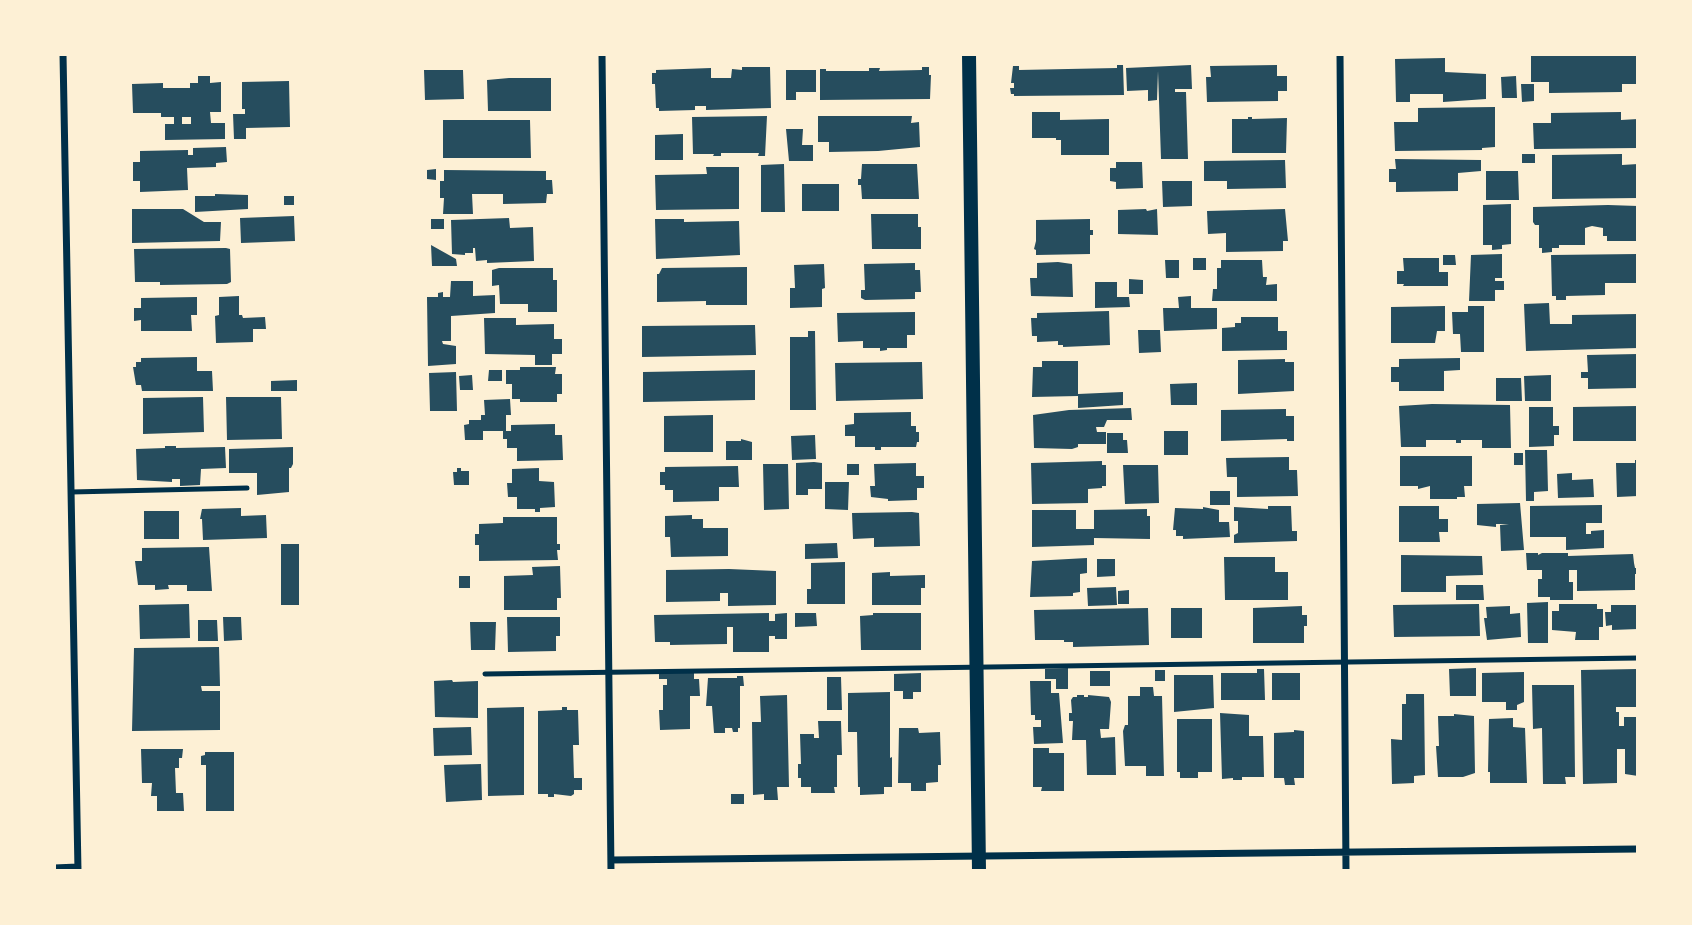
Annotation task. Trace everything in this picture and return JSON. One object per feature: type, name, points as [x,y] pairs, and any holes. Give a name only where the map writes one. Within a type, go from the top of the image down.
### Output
[{"type":"main road","points":[[968,54],[979,863]]},
{"type":"street","points":[[54,867],[78,869],[63,54]]},
{"type":"street","points":[[603,54],[611,871]]},
{"type":"street","points":[[1340,54],[1346,871]]},
{"type":"street","points":[[611,860],[979,863],[1346,852],[1638,849]]},
{"type":"lane","points":[[71,492],[247,488]]},
{"type":"lane","points":[[485,674],[1638,658]]},
{"type":"building","points":[[1638,55],[1638,84],[1622,84],[1622,92],[1549,93],[1549,82],[1531,82],[1531,56]]},
{"type":"building","points":[[1445,58],[1445,72],[1486,74],[1486,99],[1443,102],[1443,94],[1410,94],[1410,102],[1396,102],[1395,59]]},
{"type":"building","points":[[1117,65],[1123,65],[1124,95],[1011,94],[1010,88],[1014,88],[1014,83],[1011,83],[1013,66],[1019,66],[1019,70],[1117,68]]},
{"type":"building","points":[[1191,65],[1192,89],[1175,89],[1175,92],[1186,92],[1188,159],[1161,159],[1158,71],[1157,100],[1148,101],[1148,90],[1127,91],[1126,68]]},
{"type":"building","points":[[1277,65],[1277,76],[1287,76],[1287,91],[1278,91],[1278,101],[1207,102],[1206,77],[1211,77],[1210,66]]},
{"type":"building","points":[[742,67],[770,67],[771,108],[706,110],[706,106],[695,106],[695,110],[659,111],[659,108],[656,108],[652,73],[656,73],[656,70],[711,68],[711,78],[731,78],[732,69],[742,70]]},
{"type":"building","points":[[922,67],[929,67],[931,75],[930,99],[820,100],[820,69],[869,71],[869,68],[880,68],[879,71],[922,70]]},
{"type":"building","points":[[424,70],[463,70],[464,99],[425,100]]},
{"type":"building","points":[[786,70],[816,70],[816,92],[796,92],[796,100],[786,100]]},
{"type":"building","points":[[198,76],[210,76],[210,83],[221,82],[221,112],[210,112],[211,123],[225,123],[225,139],[165,140],[165,124],[174,124],[174,117],[161,117],[161,113],[133,113],[132,84],[163,83],[163,88],[190,88],[190,83],[198,83]],"holes":[[[182,117],[191,117],[191,124],[182,124]]]},
{"type":"building","points":[[1516,76],[1517,98],[1502,98],[1501,77]]},
{"type":"building","points":[[551,78],[551,111],[488,111],[487,80]]},
{"type":"building","points":[[289,81],[290,127],[246,128],[246,139],[234,139],[233,114],[245,114],[245,109],[242,109],[242,82]]},
{"type":"building","points":[[1521,84],[1534,84],[1534,101],[1522,102]]},
{"type":"building","points":[[1495,107],[1495,147],[1482,150],[1395,151],[1394,122],[1418,122],[1418,108]]},
{"type":"building","points":[[1032,112],[1060,112],[1060,120],[1109,119],[1109,155],[1061,155],[1061,140],[1032,138]]},
{"type":"building","points":[[1621,112],[1621,120],[1638,119],[1638,148],[1534,149],[1533,123],[1551,123],[1551,113]]},
{"type":"building","points":[[767,116],[765,156],[758,156],[759,153],[721,153],[721,156],[693,154],[692,117]]},
{"type":"building","points":[[818,116],[912,116],[911,123],[919,122],[920,147],[829,152],[829,142],[818,142]]},
{"type":"building","points":[[1287,118],[1286,153],[1232,153],[1232,119]]},
{"type":"building","points":[[443,120],[530,120],[531,158],[443,158]]},
{"type":"building","points":[[786,129],[803,129],[802,145],[813,145],[813,161],[789,161]]},
{"type":"building","points":[[683,134],[683,160],[655,160],[655,135]]},
{"type":"building","points":[[226,147],[227,162],[216,163],[216,167],[187,168],[188,190],[140,192],[140,181],[133,181],[133,162],[140,162],[140,151],[188,150],[188,155],[193,155],[193,148]]},
{"type":"building","points":[[1522,154],[1535,154],[1535,163],[1522,163]]},
{"type":"building","points":[[1622,154],[1622,165],[1638,164],[1638,198],[1552,199],[1552,155]]},
{"type":"building","points":[[1395,159],[1481,160],[1481,171],[1458,173],[1458,191],[1396,192],[1396,182],[1389,182],[1389,169],[1396,169]]},
{"type":"building","points":[[1285,160],[1286,188],[1227,189],[1227,181],[1204,181],[1204,161]]},
{"type":"building","points":[[1116,162],[1142,162],[1143,188],[1116,189],[1116,182],[1110,181],[1110,168],[1116,168]]},
{"type":"building","points":[[784,164],[785,212],[761,212],[761,165]]},
{"type":"building","points":[[862,164],[917,164],[919,199],[862,199],[858,179],[861,179]]},
{"type":"building","points":[[706,167],[739,167],[739,209],[656,210],[655,175],[707,174]]},
{"type":"building","points":[[436,169],[436,180],[427,179],[427,170]]},
{"type":"building","points":[[444,170],[546,171],[546,180],[552,180],[553,194],[547,194],[546,203],[503,204],[503,194],[472,194],[473,214],[443,214],[444,198],[440,198],[440,181],[444,181]]},
{"type":"building","points":[[1486,171],[1518,171],[1519,200],[1486,200]]},
{"type":"building","points":[[1162,181],[1192,181],[1192,206],[1163,207]]},
{"type":"building","points":[[802,184],[839,184],[839,211],[802,211]]},
{"type":"building","points":[[248,195],[248,209],[195,212],[195,196]]},
{"type":"building","points":[[284,196],[294,196],[294,205],[284,205]]},
{"type":"building","points":[[1511,204],[1511,244],[1492,250],[1492,245],[1483,245],[1483,205]]},
{"type":"building","points":[[1638,206],[1638,241],[1607,241],[1607,236],[1603,236],[1603,228],[1592,226],[1585,228],[1585,245],[1559,245],[1559,248],[1552,248],[1552,252],[1542,253],[1542,248],[1539,248],[1539,225],[1533,222],[1533,207]]},
{"type":"building","points":[[132,209],[183,209],[204,222],[221,222],[220,241],[132,243]]},
{"type":"building","points":[[1157,209],[1158,235],[1118,234],[1118,210]]},
{"type":"building","points":[[1285,209],[1288,241],[1283,241],[1283,251],[1226,252],[1226,233],[1208,234],[1207,211]]},
{"type":"building","points":[[871,214],[918,214],[921,249],[872,249]]},
{"type":"building","points":[[294,216],[295,241],[241,243],[240,218]]},
{"type":"building","points":[[509,218],[510,228],[533,227],[534,261],[476,261],[475,248],[473,253],[452,254],[451,220]]},
{"type":"building","points":[[431,219],[444,219],[444,229],[431,229]]},
{"type":"building","points":[[655,219],[684,219],[684,222],[739,221],[740,255],[656,259]]},
{"type":"building","points":[[1090,219],[1093,235],[1090,235],[1090,254],[1036,255],[1036,220]]},
{"type":"building","points":[[431,245],[456,259],[457,266],[432,266]]},
{"type":"building","points":[[134,249],[230,249],[231,282],[227,284],[160,285],[160,282],[135,282]]},
{"type":"building","points":[[1502,254],[1502,278],[1495,278],[1495,281],[1504,281],[1504,290],[1495,290],[1495,301],[1469,301],[1471,255]]},
{"type":"building","points":[[1638,254],[1638,283],[1605,283],[1605,295],[1566,296],[1566,300],[1556,300],[1556,296],[1552,296],[1551,255]]},
{"type":"building","points":[[1443,255],[1455,255],[1456,265],[1443,265]]},
{"type":"building","points":[[1193,258],[1206,258],[1206,270],[1193,270]]},
{"type":"building","points":[[1403,258],[1439,258],[1439,272],[1448,272],[1448,286],[1397,284],[1397,271],[1404,271]]},
{"type":"building","points":[[1165,260],[1179,260],[1179,278],[1166,278]]},
{"type":"building","points":[[1221,260],[1262,260],[1263,277],[1267,277],[1266,285],[1277,284],[1277,301],[1212,301],[1213,289],[1217,289],[1217,268],[1221,268]]},
{"type":"building","points":[[915,263],[915,270],[920,270],[921,292],[915,292],[915,299],[861,298],[861,290],[865,290],[864,264]]},
{"type":"building","points":[[1037,263],[1072,264],[1073,297],[1031,296],[1030,278],[1037,278]]},
{"type":"building","points":[[824,264],[825,288],[822,289],[822,307],[790,308],[790,288],[795,288],[794,265]]},
{"type":"building","points":[[747,267],[747,305],[706,305],[706,301],[657,302],[657,274],[662,268]]},
{"type":"building","points":[[553,268],[553,280],[557,280],[557,312],[528,312],[528,304],[500,304],[499,285],[492,286],[492,270]]},
{"type":"building","points":[[1129,279],[1143,280],[1143,294],[1129,294]]},
{"type":"building","points":[[451,281],[473,281],[473,296],[495,295],[495,313],[451,316],[451,341],[442,341],[443,344],[456,346],[456,364],[428,366],[427,297],[438,297],[438,293],[443,292],[443,297],[450,297]]},
{"type":"building","points":[[1095,282],[1117,282],[1117,297],[1129,297],[1130,307],[1095,308]]},
{"type":"building","points":[[239,296],[239,315],[243,318],[265,317],[266,329],[253,329],[253,342],[216,343],[215,316],[219,315],[219,297]]},
{"type":"building","points":[[1191,296],[1191,308],[1217,308],[1217,329],[1164,331],[1163,308],[1179,308],[1178,297]]},
{"type":"building","points":[[197,297],[197,315],[191,315],[192,331],[141,331],[141,320],[134,321],[134,308],[141,308],[141,298]]},
{"type":"building","points":[[1549,303],[1550,324],[1572,324],[1572,315],[1638,314],[1638,348],[1526,351],[1524,304]]},
{"type":"building","points":[[1445,306],[1445,331],[1437,331],[1435,343],[1391,343],[1391,307]]},
{"type":"building","points":[[1468,306],[1484,306],[1484,352],[1461,352],[1460,334],[1453,334],[1452,312],[1468,312]]},
{"type":"building","points":[[1109,311],[1110,345],[1063,347],[1058,345],[1058,341],[1037,342],[1037,336],[1032,336],[1031,318],[1037,318],[1037,313]]},
{"type":"building","points":[[915,312],[915,335],[907,335],[907,348],[887,348],[880,351],[880,348],[863,348],[863,341],[838,342],[837,313]]},
{"type":"building","points":[[1241,317],[1278,317],[1278,331],[1287,331],[1287,350],[1222,351],[1222,328],[1235,327],[1235,323],[1241,323]]},
{"type":"building","points":[[484,318],[516,318],[516,325],[554,324],[554,339],[562,339],[562,354],[552,354],[552,365],[535,365],[535,355],[485,354]]},
{"type":"building","points":[[755,325],[756,355],[642,357],[642,326]]},
{"type":"building","points":[[1138,330],[1160,330],[1161,352],[1139,353]]},
{"type":"building","points":[[808,331],[815,331],[816,410],[790,410],[790,337],[808,337]]},
{"type":"building","points":[[1638,354],[1638,388],[1588,389],[1588,378],[1581,378],[1581,372],[1588,372],[1587,355]]},
{"type":"building","points":[[197,357],[197,371],[212,371],[213,391],[142,391],[141,385],[136,385],[133,367],[136,367],[136,362],[141,362],[141,358]]},
{"type":"building","points":[[1460,358],[1460,370],[1444,371],[1444,391],[1399,391],[1399,382],[1391,382],[1391,367],[1399,367],[1399,359]]},
{"type":"building","points":[[1285,359],[1285,362],[1294,362],[1294,391],[1238,394],[1238,360]]},
{"type":"building","points":[[1042,361],[1078,361],[1078,394],[1123,392],[1123,405],[1078,408],[1078,396],[1032,397],[1033,367],[1042,367]]},
{"type":"building","points":[[922,362],[923,399],[836,401],[835,363]]},
{"type":"building","points":[[520,367],[556,367],[555,374],[562,374],[562,394],[557,394],[557,402],[520,402],[520,399],[512,399],[512,384],[506,384],[506,370],[520,370]]},
{"type":"building","points":[[489,370],[502,370],[502,381],[488,381]]},
{"type":"building","points":[[755,370],[755,400],[643,402],[643,372]]},
{"type":"building","points":[[456,372],[457,411],[430,411],[429,373]]},
{"type":"building","points":[[472,375],[473,390],[460,390],[459,376]]},
{"type":"building","points":[[1551,375],[1551,401],[1525,401],[1524,376]]},
{"type":"building","points":[[1496,378],[1521,378],[1522,401],[1496,401]]},
{"type":"building","points":[[297,380],[297,391],[271,391],[271,381]]},
{"type":"building","points":[[1197,383],[1197,405],[1171,405],[1170,384]]},
{"type":"building","points":[[203,397],[204,432],[143,434],[143,398]]},
{"type":"building","points":[[226,397],[281,397],[282,439],[227,440]]},
{"type":"building","points":[[510,399],[511,415],[506,415],[506,431],[511,431],[511,425],[555,424],[555,435],[562,435],[563,460],[517,461],[517,448],[507,448],[503,431],[483,431],[483,440],[465,440],[464,425],[469,424],[469,420],[481,420],[481,415],[485,415],[484,400]]},
{"type":"building","points":[[1510,405],[1511,448],[1482,448],[1482,440],[1461,440],[1461,443],[1456,443],[1456,440],[1426,440],[1426,447],[1401,447],[1399,406]]},
{"type":"building","points":[[1638,406],[1638,441],[1573,441],[1573,407]]},
{"type":"building","points":[[1529,407],[1553,407],[1553,426],[1559,426],[1559,435],[1554,435],[1554,446],[1529,447]]},
{"type":"building","points":[[1131,408],[1132,420],[1107,420],[1104,427],[1096,427],[1097,432],[1106,432],[1106,444],[1078,444],[1078,447],[1072,449],[1034,448],[1033,415],[1069,410]]},
{"type":"building","points":[[1286,409],[1286,416],[1294,416],[1294,441],[1221,441],[1221,410]]},
{"type":"building","points":[[911,412],[911,426],[916,426],[916,432],[919,432],[916,447],[881,447],[881,450],[875,450],[875,447],[855,447],[855,436],[845,436],[845,425],[854,424],[854,413]]},
{"type":"building","points":[[713,415],[713,452],[664,452],[664,416]]},
{"type":"building","points":[[1164,431],[1188,431],[1188,455],[1164,455]]},
{"type":"building","points":[[1107,433],[1123,433],[1123,440],[1127,440],[1128,453],[1107,453]]},
{"type":"building","points":[[815,435],[816,459],[792,460],[791,436]]},
{"type":"building","points":[[741,439],[752,442],[752,460],[726,460],[726,441]]},
{"type":"building","points":[[165,446],[225,447],[226,468],[201,469],[200,485],[180,486],[180,479],[172,479],[172,482],[137,480],[136,449]]},
{"type":"building","points":[[293,447],[293,464],[289,468],[289,492],[257,495],[257,473],[229,473],[229,449]]},
{"type":"building","points":[[1525,450],[1547,450],[1548,491],[1534,492],[1534,501],[1526,501]]},
{"type":"building","points":[[1514,453],[1523,453],[1523,465],[1514,465]]},
{"type":"building","points":[[1400,456],[1472,456],[1472,486],[1464,486],[1465,497],[1430,499],[1430,486],[1418,489],[1418,486],[1400,486]]},
{"type":"building","points":[[1289,457],[1289,470],[1297,470],[1298,496],[1237,497],[1237,477],[1227,477],[1226,458]]},
{"type":"building","points":[[1635,460],[1638,460],[1638,496],[1617,497],[1616,463],[1635,463]]},
{"type":"building","points":[[1102,461],[1102,465],[1106,465],[1106,486],[1088,489],[1088,503],[1032,504],[1031,463]]},
{"type":"building","points":[[796,463],[822,463],[822,489],[808,489],[808,495],[796,495]]},
{"type":"building","points":[[916,463],[916,476],[924,476],[924,488],[917,488],[917,500],[888,501],[871,497],[870,486],[875,486],[874,464]]},
{"type":"building","points":[[763,464],[788,464],[789,509],[764,510]]},
{"type":"building","points":[[847,464],[859,464],[859,475],[847,475]]},
{"type":"building","points":[[1123,465],[1158,465],[1159,503],[1125,504]]},
{"type":"building","points":[[738,466],[739,487],[719,487],[719,501],[673,502],[673,490],[665,490],[665,485],[660,485],[660,472],[665,472],[665,467]]},
{"type":"building","points":[[457,468],[469,471],[469,485],[454,485],[453,472],[457,472]]},
{"type":"building","points":[[539,468],[539,481],[554,482],[555,507],[540,508],[540,512],[535,512],[535,509],[517,509],[517,497],[508,497],[507,483],[512,483],[512,469]]},
{"type":"building","points":[[1572,473],[1572,480],[1593,479],[1594,497],[1558,498],[1557,474]]},
{"type":"building","points":[[825,482],[849,482],[848,510],[825,509]]},
{"type":"building","points":[[1210,491],[1230,491],[1230,505],[1210,505]]},
{"type":"building","points":[[1520,503],[1524,550],[1501,551],[1500,525],[1509,524],[1496,524],[1496,527],[1477,525],[1477,504]]},
{"type":"building","points":[[1602,505],[1602,523],[1586,523],[1586,534],[1604,530],[1604,548],[1566,550],[1566,537],[1530,537],[1530,506]]},
{"type":"building","points":[[1268,506],[1291,506],[1292,531],[1297,531],[1297,541],[1234,543],[1234,535],[1238,533],[1238,521],[1234,521],[1234,507],[1268,509]]},
{"type":"building","points":[[1399,506],[1439,506],[1439,519],[1448,519],[1448,532],[1439,532],[1440,542],[1399,542]]},
{"type":"building","points":[[1203,507],[1219,510],[1219,522],[1229,522],[1230,537],[1183,539],[1183,536],[1176,536],[1176,530],[1173,530],[1175,508]]},
{"type":"building","points":[[241,508],[241,516],[266,515],[267,538],[203,540],[200,519],[202,509]]},
{"type":"building","points":[[1147,509],[1147,516],[1150,516],[1150,539],[1094,538],[1094,545],[1032,547],[1032,510],[1076,510],[1076,529],[1094,529],[1094,510]]},
{"type":"building","points":[[144,511],[179,511],[179,539],[144,539]]},
{"type":"building","points":[[852,513],[919,513],[920,546],[874,547],[874,538],[853,539]]},
{"type":"building","points":[[692,515],[692,519],[703,519],[703,528],[728,528],[728,556],[671,557],[670,537],[665,537],[665,516]]},
{"type":"building","points":[[503,517],[557,517],[557,544],[560,544],[560,550],[557,550],[558,560],[479,561],[479,545],[475,545],[475,534],[479,534],[479,524],[503,523]]},
{"type":"building","points":[[837,543],[838,558],[805,559],[805,544]]},
{"type":"building","points":[[281,544],[299,544],[299,605],[281,605]]},
{"type":"building","points":[[209,547],[212,591],[187,591],[187,585],[168,585],[169,589],[155,590],[155,585],[138,585],[135,561],[142,561],[142,548]]},
{"type":"building","points":[[1526,553],[1568,553],[1568,556],[1633,554],[1635,568],[1638,568],[1638,574],[1635,574],[1635,590],[1577,591],[1577,570],[1569,570],[1569,582],[1573,582],[1573,600],[1538,597],[1538,579],[1542,579],[1542,570],[1527,570]]},
{"type":"building","points":[[1401,555],[1482,556],[1483,575],[1446,576],[1446,592],[1401,592]]},
{"type":"building","points":[[1224,557],[1275,557],[1275,572],[1288,572],[1288,600],[1225,600]]},
{"type":"building","points":[[1087,558],[1087,573],[1080,574],[1080,592],[1073,593],[1073,596],[1030,597],[1032,561]]},
{"type":"building","points":[[1097,559],[1115,559],[1115,576],[1097,577]]},
{"type":"building","points":[[845,562],[845,604],[807,604],[807,589],[811,589],[811,563]]},
{"type":"building","points":[[560,566],[561,598],[557,598],[557,610],[504,610],[504,576],[533,575],[532,567]]},
{"type":"building","points":[[666,570],[776,571],[776,605],[728,606],[728,593],[720,593],[720,601],[666,602]]},
{"type":"building","points":[[890,572],[890,576],[925,575],[925,588],[921,588],[921,605],[872,605],[872,573]]},
{"type":"building","points":[[459,576],[470,576],[470,588],[459,588]]},
{"type":"building","points":[[1456,585],[1483,585],[1484,600],[1456,600]]},
{"type":"building","points":[[1116,587],[1117,605],[1088,606],[1087,588]]},
{"type":"building","points":[[1129,590],[1129,604],[1118,604],[1118,591]]},
{"type":"building","points":[[1548,602],[1548,643],[1528,643],[1527,603]]},
{"type":"building","points":[[189,604],[190,638],[140,639],[139,605]]},
{"type":"building","points":[[1479,604],[1480,636],[1394,637],[1393,605]]},
{"type":"building","points":[[1559,604],[1597,604],[1597,609],[1603,609],[1603,627],[1599,627],[1599,640],[1575,640],[1576,632],[1552,630],[1552,611],[1559,611]]},
{"type":"building","points":[[1611,605],[1638,605],[1638,629],[1612,630],[1612,625],[1606,626],[1605,612],[1611,612]]},
{"type":"building","points":[[1302,606],[1302,615],[1307,615],[1304,643],[1253,643],[1253,608]]},
{"type":"building","points":[[1510,606],[1510,614],[1520,613],[1521,637],[1487,640],[1484,618],[1487,618],[1486,607]]},
{"type":"building","points":[[1148,608],[1149,645],[1073,647],[1073,642],[1064,640],[1035,640],[1034,610]]},
{"type":"building","points":[[1171,608],[1202,608],[1202,638],[1171,638]]},
{"type":"building","points":[[769,613],[769,621],[775,621],[775,614],[787,613],[787,639],[769,636],[769,652],[733,652],[733,627],[727,627],[727,644],[670,645],[670,642],[655,642],[654,615]]},
{"type":"building","points":[[795,613],[816,613],[817,626],[795,627]]},
{"type":"building","points":[[873,613],[921,613],[921,650],[861,650],[860,616]]},
{"type":"building","points":[[223,617],[241,617],[242,640],[224,641]]},
{"type":"building","points":[[507,617],[560,617],[560,636],[556,636],[556,651],[508,652]]},
{"type":"building","points":[[198,620],[217,620],[218,641],[198,641]]},
{"type":"building","points":[[470,622],[496,622],[495,650],[471,650]]},
{"type":"building","points":[[219,647],[220,686],[201,686],[202,691],[220,691],[220,730],[132,731],[134,648]]},
{"type":"building","points":[[1068,668],[1068,689],[1056,689],[1056,679],[1045,679],[1045,669]]},
{"type":"building","points":[[1476,668],[1476,696],[1450,696],[1449,669]]},
{"type":"building","points":[[1257,669],[1264,669],[1265,700],[1221,700],[1221,673],[1257,673]]},
{"type":"building","points":[[1638,669],[1638,707],[1616,707],[1616,712],[1619,712],[1619,726],[1624,726],[1624,717],[1638,717],[1638,776],[1625,774],[1625,749],[1617,749],[1617,783],[1583,784],[1581,670]]},
{"type":"building","points":[[1155,670],[1165,670],[1165,681],[1155,681]]},
{"type":"building","points":[[1090,671],[1110,671],[1110,686],[1090,686]]},
{"type":"building","points":[[694,672],[694,679],[699,679],[700,696],[690,696],[690,729],[660,730],[659,710],[663,710],[663,685],[667,685],[667,679],[659,679],[659,673]]},
{"type":"building","points":[[1524,672],[1524,702],[1517,705],[1517,710],[1506,710],[1506,702],[1482,702],[1482,673]]},
{"type":"building","points":[[921,673],[921,692],[913,692],[913,699],[903,699],[903,691],[894,691],[894,674]]},
{"type":"building","points":[[1272,673],[1300,673],[1300,700],[1272,700]]},
{"type":"building","points":[[1174,675],[1213,675],[1214,708],[1174,712]]},
{"type":"building","points":[[743,676],[744,686],[740,686],[740,728],[738,732],[725,728],[725,733],[714,733],[712,706],[706,706],[708,678]]},
{"type":"building","points":[[827,677],[841,677],[842,710],[827,710]]},
{"type":"building","points":[[434,681],[478,681],[478,718],[435,717]]},
{"type":"building","points":[[1030,681],[1051,681],[1051,693],[1059,693],[1063,743],[1034,744],[1033,727],[1041,727],[1041,720],[1035,720],[1035,715],[1031,715]]},
{"type":"building","points":[[1532,685],[1574,685],[1575,777],[1565,777],[1566,784],[1543,784],[1542,728],[1533,729]]},
{"type":"building","points":[[1140,687],[1153,687],[1154,696],[1162,696],[1164,776],[1146,776],[1146,766],[1125,766],[1123,731],[1125,725],[1128,725],[1128,696],[1140,696]]},
{"type":"building","points":[[890,692],[892,787],[884,787],[884,794],[860,795],[857,732],[848,732],[848,693]]},
{"type":"building","points":[[1406,694],[1424,694],[1425,775],[1414,776],[1414,783],[1392,784],[1391,739],[1402,740],[1402,704],[1406,704]]},
{"type":"building","points":[[787,695],[789,787],[777,787],[778,800],[764,800],[764,794],[753,795],[752,722],[761,722],[760,696]]},
{"type":"building","points":[[1077,695],[1109,697],[1109,729],[1100,729],[1101,738],[1115,737],[1116,775],[1087,775],[1086,740],[1072,740],[1073,721],[1069,721],[1069,713],[1072,713],[1071,700]]},
{"type":"building","points":[[524,707],[524,795],[488,796],[487,708]]},
{"type":"building","points":[[562,707],[578,710],[579,745],[573,745],[574,778],[582,778],[582,790],[574,790],[571,796],[554,794],[554,797],[548,797],[548,794],[538,794],[538,711],[562,710]]},
{"type":"building","points":[[1220,713],[1249,715],[1249,736],[1263,736],[1264,777],[1222,779]]},
{"type":"building","points":[[1438,716],[1474,716],[1475,773],[1463,777],[1438,777]]},
{"type":"building","points":[[1513,718],[1513,727],[1525,728],[1527,783],[1490,783],[1489,719]]},
{"type":"building","points":[[1177,719],[1212,719],[1212,772],[1198,772],[1198,778],[1180,778],[1180,772],[1177,772]]},
{"type":"building","points":[[818,721],[841,721],[842,755],[837,755],[835,793],[811,793],[811,787],[801,787],[801,778],[798,778],[798,764],[801,764],[800,734],[814,734],[814,738],[819,738]]},
{"type":"building","points":[[471,727],[472,755],[434,756],[433,728]]},
{"type":"building","points":[[899,728],[918,728],[919,733],[940,732],[941,765],[938,765],[938,782],[926,783],[926,791],[911,791],[911,783],[898,783]]},
{"type":"building","points":[[1304,731],[1304,778],[1294,778],[1295,785],[1285,785],[1284,778],[1274,778],[1274,733]]},
{"type":"building","points":[[1033,748],[1049,748],[1049,753],[1064,753],[1064,791],[1041,791],[1042,787],[1033,787]]},
{"type":"building","points":[[141,749],[183,749],[179,768],[175,768],[176,793],[183,793],[184,811],[157,811],[157,796],[151,796],[152,783],[142,783]]},
{"type":"building","points":[[205,752],[234,752],[234,811],[206,811],[206,765],[201,765],[201,756],[205,755]]},
{"type":"building","points":[[481,764],[482,800],[446,802],[444,765]]},
{"type":"building","points":[[731,794],[744,794],[744,804],[731,804]]}]
